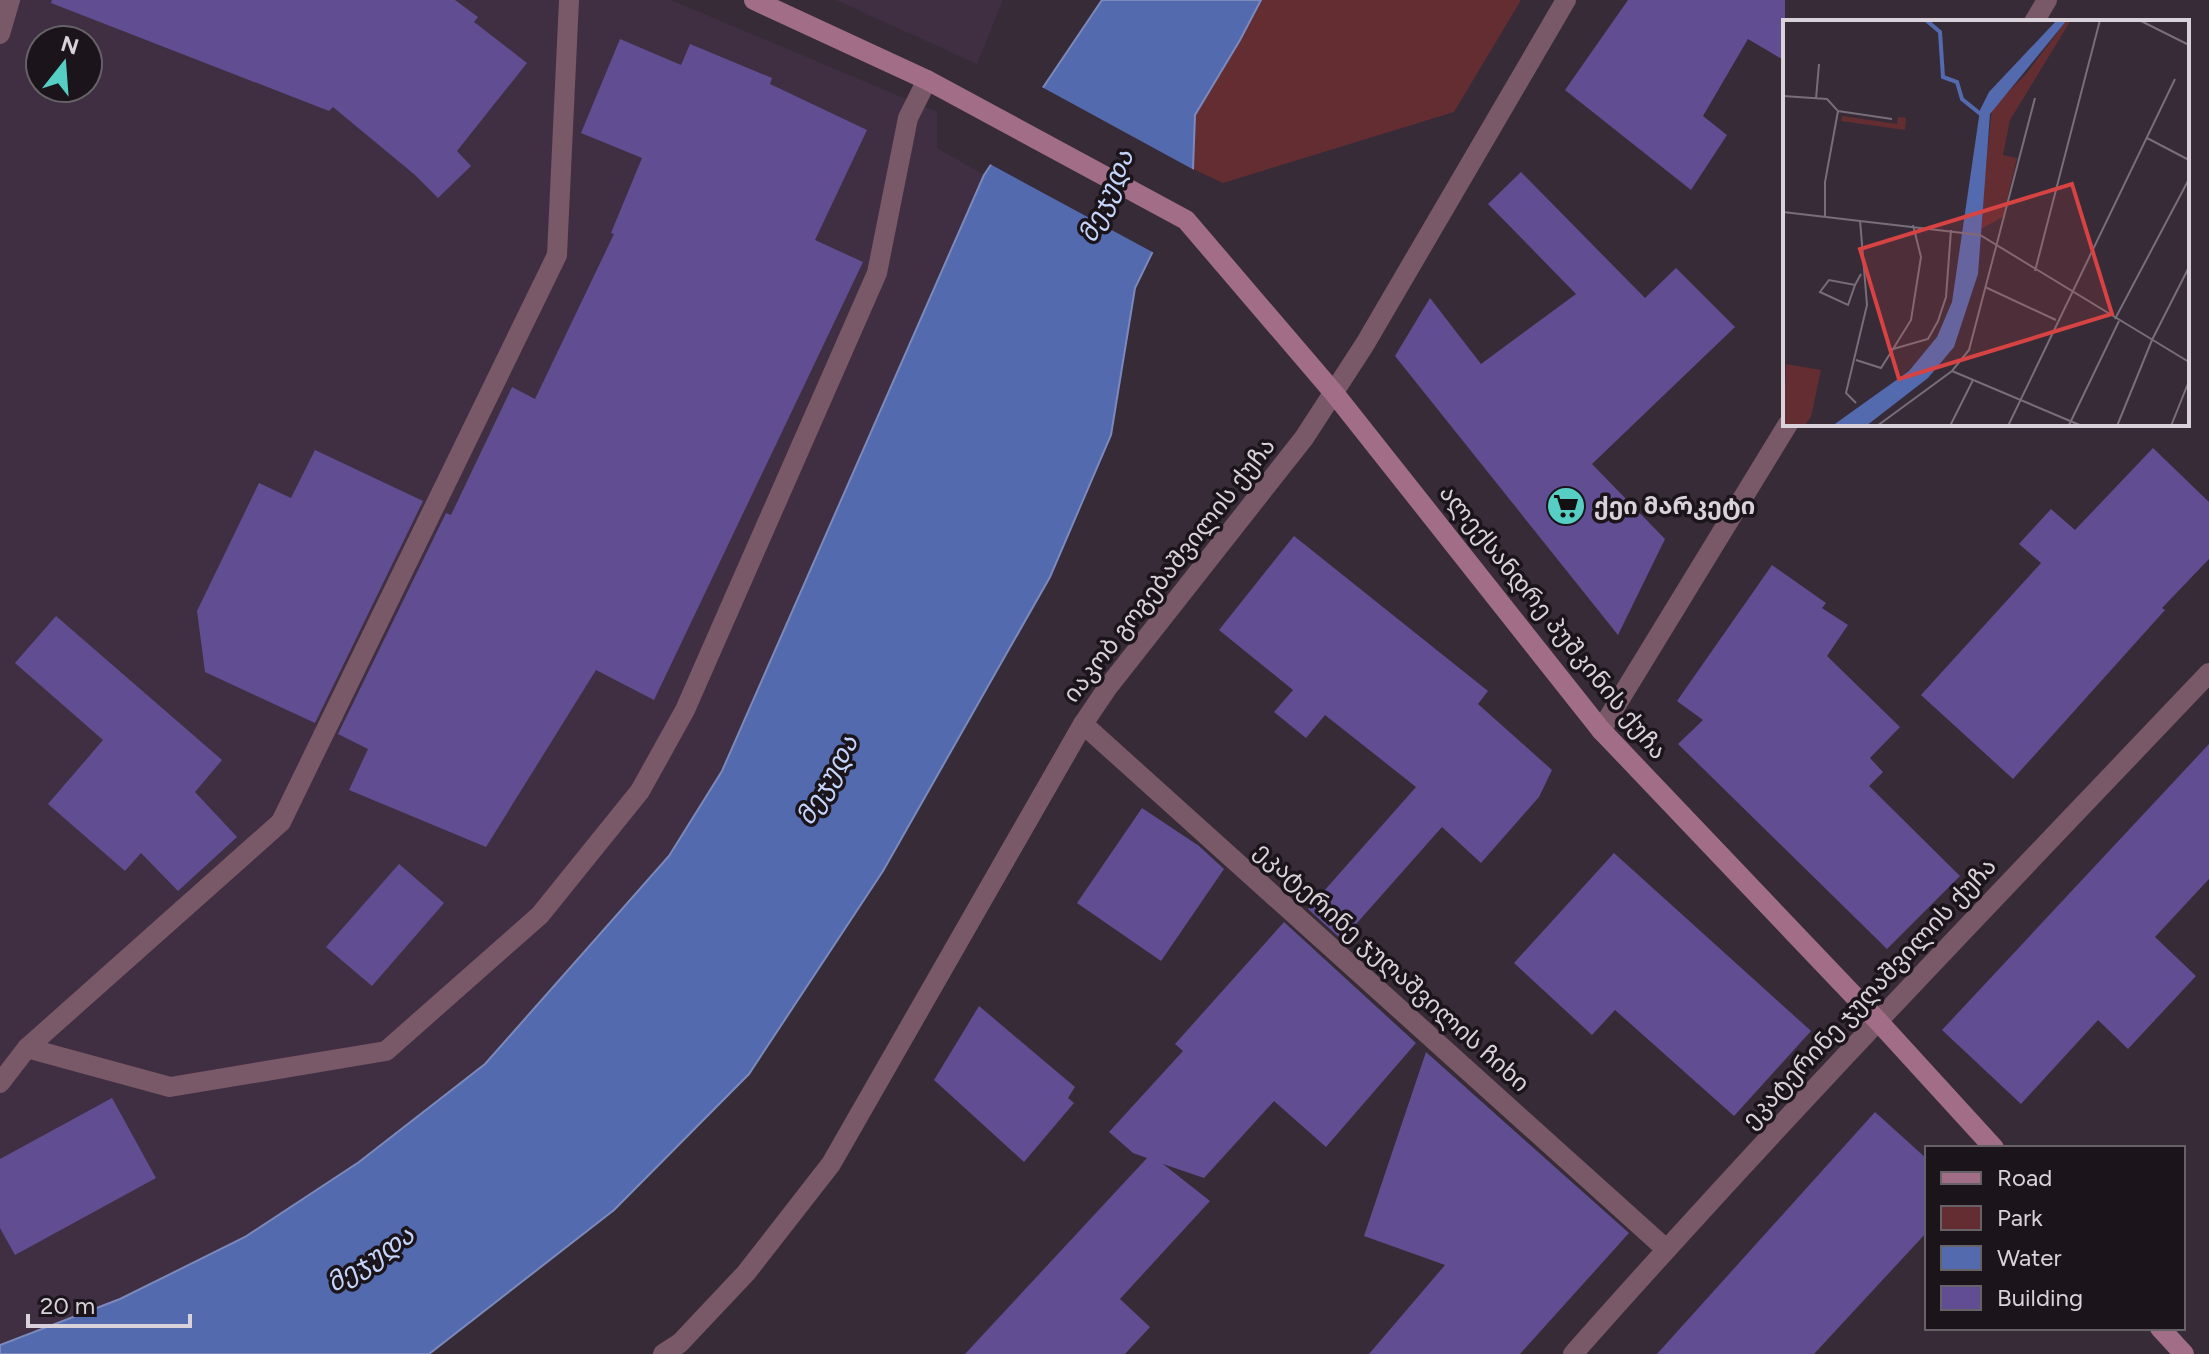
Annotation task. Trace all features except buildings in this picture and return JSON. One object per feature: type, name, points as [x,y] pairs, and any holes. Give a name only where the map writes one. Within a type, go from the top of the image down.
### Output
[{"type":"main road","points":[[754,0],[927,80]]},
{"type":"main road","name":"ალექსანდრე პუშკინის ქუჩა","points":[[927,80],[1186,220],[1334,393],[1601,730],[1878,1021],[1992,1146]]},
{"type":"main road","points":[[2162,1330],[2184,1354]]},
{"type":"street","points":[[0,34],[10,0]]},
{"type":"street","points":[[0,1083],[27,1048],[281,822],[557,255],[569,0]]},
{"type":"street","name":"იაკობ გოგებაშვილის ქუჩა","points":[[663,1354],[680,1343],[746,1273],[831,1164],[1083,724],[1108,687],[1304,438],[1373,330],[1566,0]]},
{"type":"street","points":[[2035,20],[2047,0]]},
{"type":"street","points":[[27,1048],[170,1087],[386,1051],[540,915],[640,791],[685,710],[877,273],[908,118],[927,80]]},
{"type":"street","points":[[1601,730],[1787,426]]},
{"type":"street","name":"ეკატერინე ჯუღაშვილის ქუჩა","points":[[1573,1354],[1878,1021],[2209,673]]},
{"type":"street","name":"ეკატერინე ჯუღაშვილის ჩიხი","points":[[1083,724],[1666,1249]]},
{"type":"shaded area","points":[[0,0],[671,0],[937,112],[937,148],[984,175],[722,770],[669,856],[485,1064],[359,1162],[245,1237],[120,1299],[0,1345]]},
{"type":"shaded area","points":[[836,0],[1003,0],[977,64]]},
{"type":"green space","points":[[1261,0],[1521,0],[1454,112],[1223,183],[1193,169],[1195,115]]},
{"type":"water","name":"მეჯუდა","points":[[1102,0],[1261,0],[1195,115],[1193,169],[1135,288],[1111,435],[1050,577],[883,871],[749,1074],[614,1210],[429,1354],[0,1354],[0,1345],[120,1299],[245,1237],[359,1162],[485,1064],[669,856],[722,771],[984,175]]},
{"type":"pier","points":[[1040,86],[1196,171],[1156,254],[988,163]]},
{"type":"place","name":"ქეი მარკეტი","points":[[1566,506]]}]
